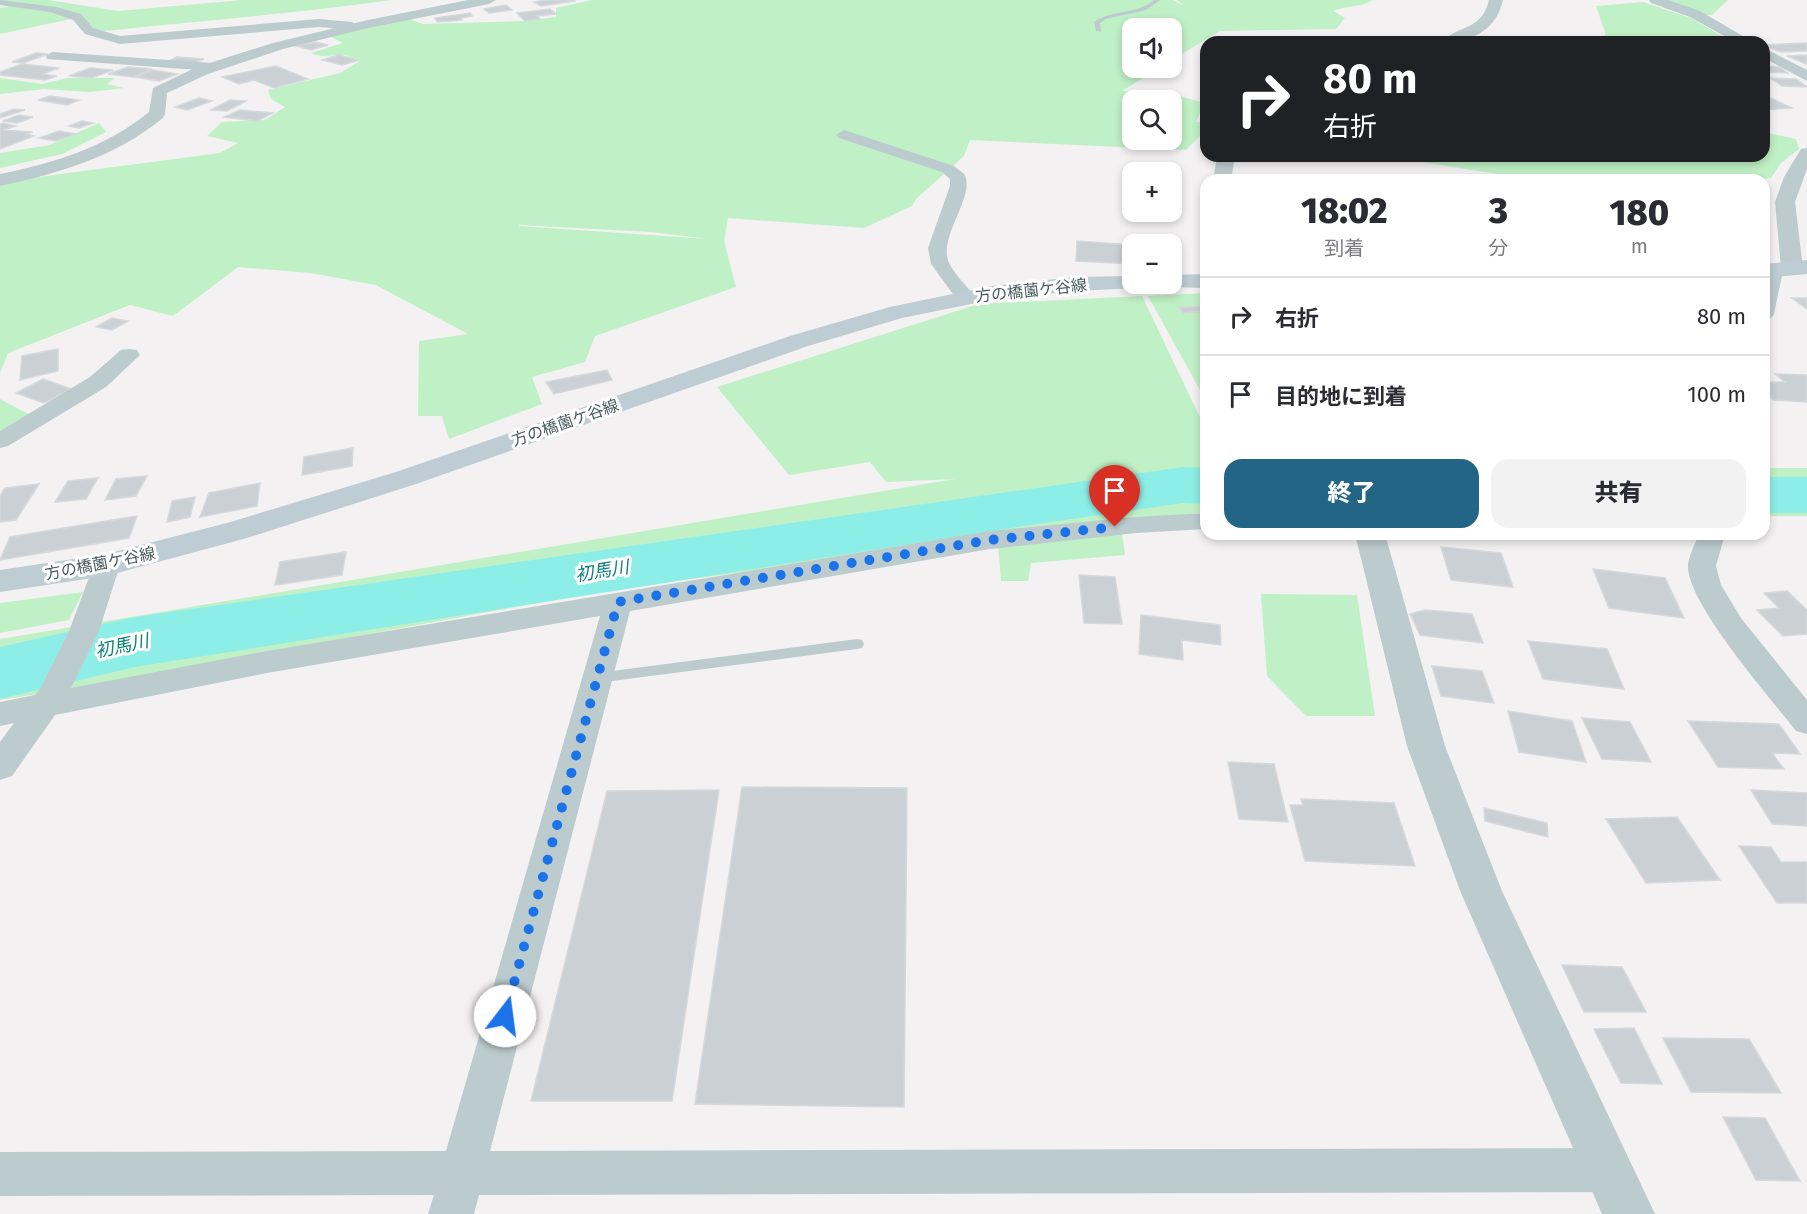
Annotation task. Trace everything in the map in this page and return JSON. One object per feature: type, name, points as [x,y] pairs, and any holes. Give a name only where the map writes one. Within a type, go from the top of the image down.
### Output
[{"type":"main road","points":[[1182,282],[1200,281]]},
{"type":"main road","name":"方の橋薗ケ谷線","points":[[0,581],[106,565],[236,531],[406,478],[799,341],[898,312],[965,297],[1074,284],[1122,283]]},
{"type":"street","points":[[0,180],[71,163],[107,148],[146,125],[157,114],[159,91],[172,83],[212,67],[276,46],[352,26],[489,0]]},
{"type":"street","points":[[1461,36],[1480,27],[1490,18],[1496,0]]},
{"type":"street","points":[[1656,0],[1695,14],[1735,36]]},
{"type":"street","points":[[0,2],[52,9],[76,17],[89,30],[120,40],[319,23],[352,26]]},
{"type":"street","points":[[1770,55],[1805,74]]},
{"type":"street","points":[[52,56],[212,67]]},
{"type":"street","points":[[844,135],[948,169],[958,177],[958,186],[937,248],[940,264],[965,297]]},
{"type":"street","points":[[1770,300],[1784,269],[1785,202],[1793,177],[1807,153]]},
{"type":"street","points":[[0,441],[98,382],[129,355]]},
{"type":"street","points":[[0,714],[50,701],[267,662],[990,540],[1136,525],[1200,521]]},
{"type":"street","points":[[1372,540],[1430,756],[1482,893],[1629,1214]]},
{"type":"street","points":[[1710,540],[1701,568],[1708,590],[1731,624],[1801,706]]},
{"type":"street","points":[[0,767],[50,701],[84,631],[106,565]]},
{"type":"street","points":[[451,1214],[618,602]]},
{"type":"street","points":[[0,1174],[1608,1170]]},
{"type":"lane","points":[[1099,31],[1097,22],[1105,16],[1139,10],[1152,6],[1157,0]]},
{"type":"lane","points":[[597,678],[857,644]]},
{"type":"green space","points":[[0,0],[48,0],[118,11],[243,0],[392,0],[96,32],[80,18],[56,11],[71,19],[0,34],[0,8],[10,6]]},
{"type":"green space","points":[[592,0],[1173,0],[1185,6],[1177,0],[1373,0],[1333,11],[1345,18],[1336,29],[1220,31],[1212,36],[1200,36],[1200,43],[1182,54],[1182,18],[1122,18],[1122,78],[1143,78],[1122,90],[1122,147],[970,140],[964,156],[916,199],[912,206],[864,228],[728,218],[724,241],[736,287],[595,336],[585,362],[532,377],[542,404],[449,439],[442,416],[418,416],[419,341],[468,334],[376,285],[311,273],[238,267],[173,316],[130,305],[8,353],[0,373],[0,182],[220,153],[238,143],[207,136],[222,122],[265,120],[285,107],[271,99],[268,90],[340,73],[360,61],[340,55],[324,56],[311,53],[343,43],[329,36],[406,18],[423,24],[525,21],[556,17],[556,8]],"holes":[[[519,225],[651,232],[708,239],[519,226]]]},
{"type":"green space","points":[[1658,0],[1728,0],[1712,15],[1695,14]]},
{"type":"green space","points":[[1643,2],[1691,18],[1722,36],[1603,36],[1606,35],[1596,6]]},
{"type":"green space","points":[[0,78],[42,84],[67,78],[115,78],[107,84],[124,88],[90,92],[44,89],[0,94]]},
{"type":"green space","points":[[1182,97],[1200,102],[1200,112],[1196,122],[1200,122],[1200,136],[1186,150],[1182,150]]},
{"type":"green space","points":[[99,123],[106,132],[62,154],[0,168],[0,153],[50,145]]},
{"type":"green space","points":[[1770,133],[1796,139],[1799,149],[1781,163],[1770,178],[1770,174],[1497,174],[1422,162],[1770,162]]},
{"type":"green space","points":[[1200,293],[1200,390],[1148,296]]},
{"type":"green space","points":[[1142,296],[1200,417],[1200,513],[614,589],[0,700],[0,639],[955,479],[886,482],[870,462],[789,475],[717,387],[979,304]]},
{"type":"green space","points":[[0,399],[32,416],[0,431]]},
{"type":"green space","points":[[1770,468],[1807,468],[1807,516],[1770,516]]},
{"type":"green space","points":[[1122,533],[1125,555],[1031,563],[1028,581],[1001,581],[998,544]]},
{"type":"green space","points":[[83,592],[69,620],[0,633],[0,603]]},
{"type":"green space","points":[[1261,594],[1357,595],[1375,716],[1306,716],[1267,676]]},
{"type":"building","points":[[575,1],[541,6],[534,2]]},
{"type":"building","points":[[506,5],[512,10],[489,13],[484,9]]},
{"type":"building","points":[[550,9],[556,14],[537,16],[540,19],[525,21],[517,13]]},
{"type":"building","points":[[470,13],[472,16],[461,18],[462,20],[437,22],[435,18]]},
{"type":"building","points":[[314,42],[328,45],[311,50],[297,46]]},
{"type":"building","points":[[1807,43],[1807,51],[1781,52],[1770,47],[1770,45]]},
{"type":"building","points":[[36,53],[48,54],[23,63],[12,62]]},
{"type":"building","points":[[339,55],[359,60],[342,65],[322,60]]},
{"type":"building","points":[[1807,55],[1806,64],[1787,56]]},
{"type":"building","points":[[177,57],[204,59],[195,63],[169,61]]},
{"type":"building","points":[[22,64],[59,68],[42,74],[57,76],[45,80],[0,75],[0,72]]},
{"type":"building","points":[[276,66],[308,79],[274,88],[254,80],[239,84],[222,77]]},
{"type":"building","points":[[1770,66],[1779,67],[1788,73],[1770,72]]},
{"type":"building","points":[[128,67],[152,69],[133,77],[108,74]]},
{"type":"building","points":[[90,68],[113,70],[91,78],[69,76]]},
{"type":"building","points":[[153,70],[177,74],[159,81],[135,77]]},
{"type":"building","points":[[1770,78],[1796,79],[1807,87],[1782,86]]},
{"type":"building","points":[[50,96],[79,100],[67,105],[38,100]]},
{"type":"building","points":[[199,98],[212,101],[187,110],[175,107]]},
{"type":"building","points":[[1770,98],[1792,108],[1770,110]]},
{"type":"building","points":[[230,100],[246,101],[227,111],[211,110]]},
{"type":"building","points":[[14,109],[25,110],[0,118],[0,114]]},
{"type":"building","points":[[240,110],[273,113],[257,121],[224,117]]},
{"type":"building","points":[[19,115],[33,117],[17,123],[3,121]]},
{"type":"building","points":[[82,121],[93,123],[79,128],[69,126]]},
{"type":"building","points":[[0,124],[16,126],[3,130],[33,132],[26,134],[34,136],[0,149]]},
{"type":"building","points":[[59,131],[76,134],[56,141],[39,138]]},
{"type":"building","points":[[1077,241],[1122,244],[1122,263],[1076,261]]},
{"type":"building","points":[[1792,298],[1807,298],[1807,309]]},
{"type":"building","points":[[1200,306],[1200,312],[1183,313],[1179,307]]},
{"type":"building","points":[[112,318],[128,321],[112,330],[96,327]]},
{"type":"building","points":[[58,349],[58,371],[20,380],[22,356]]},
{"type":"building","points":[[607,370],[612,380],[554,394],[546,382]]},
{"type":"building","points":[[1775,374],[1807,375],[1807,402],[1773,400],[1770,396],[1770,382],[1785,382]]},
{"type":"building","points":[[43,379],[71,389],[44,403],[16,393]]},
{"type":"building","points":[[353,448],[352,466],[302,475],[304,457]]},
{"type":"building","points":[[147,476],[136,496],[105,500],[116,479]]},
{"type":"building","points":[[98,478],[86,499],[55,502],[68,481]]},
{"type":"building","points":[[260,483],[257,506],[200,517],[209,493]]},
{"type":"building","points":[[39,484],[16,520],[0,522],[0,496],[5,488]]},
{"type":"building","points":[[195,497],[190,517],[167,522],[172,501]]},
{"type":"building","points":[[137,516],[129,538],[0,560],[10,537]]},
{"type":"building","points":[[1441,547],[1501,553],[1513,587],[1451,580]]},
{"type":"building","points":[[346,552],[342,575],[275,585],[280,562]]},
{"type":"building","points":[[1593,569],[1665,578],[1684,618],[1609,608]]},
{"type":"building","points":[[1079,575],[1115,577],[1122,624],[1084,623]]},
{"type":"building","points":[[1787,591],[1807,610],[1807,634],[1783,636],[1757,610],[1779,608],[1764,593]]},
{"type":"building","points":[[1425,610],[1472,614],[1483,643],[1420,635],[1410,614]]},
{"type":"building","points":[[1141,615],[1220,625],[1221,645],[1182,640],[1183,660],[1139,654]]},
{"type":"building","points":[[1528,641],[1607,649],[1624,689],[1543,679]]},
{"type":"building","points":[[1432,666],[1482,671],[1494,703],[1441,696]]},
{"type":"building","points":[[1508,711],[1572,721],[1586,762],[1519,752]]},
{"type":"building","points":[[1582,718],[1630,722],[1651,762],[1602,759]]},
{"type":"building","points":[[1688,721],[1779,724],[1800,754],[1772,753],[1784,769],[1718,767]]},
{"type":"building","points":[[1228,762],[1274,764],[1288,822],[1239,819]]},
{"type":"building","points":[[742,787],[907,788],[904,1107],[695,1104]]},
{"type":"building","points":[[719,790],[672,1101],[531,1101],[607,791]]},
{"type":"building","points":[[1751,790],[1807,793],[1807,826],[1772,824]]},
{"type":"building","points":[[1301,799],[1394,803],[1415,866],[1305,861],[1290,805],[1303,805]]},
{"type":"building","points":[[1484,808],[1547,823],[1548,837],[1485,821]]},
{"type":"building","points":[[1677,817],[1720,880],[1646,883],[1606,819]]},
{"type":"building","points":[[1739,846],[1771,847],[1781,862],[1807,862],[1807,903],[1777,903]]},
{"type":"building","points":[[1562,965],[1622,967],[1646,1012],[1584,1012]]},
{"type":"building","points":[[1634,1028],[1662,1084],[1621,1083],[1594,1029]]},
{"type":"building","points":[[1663,1038],[1749,1039],[1781,1093],[1691,1092]]},
{"type":"building","points":[[1723,1117],[1765,1118],[1800,1181],[1756,1180]]},
{"type":"waterway","name":"初馬川","points":[[0,673],[135,642],[1030,506],[1183,485],[1200,486]]},
{"type":"waterway","name":"初馬川","points":[[1770,495],[1807,495]]},
{"type":"route","points":[[505,1016],[618,602],[990,540],[1115,527]]}]
